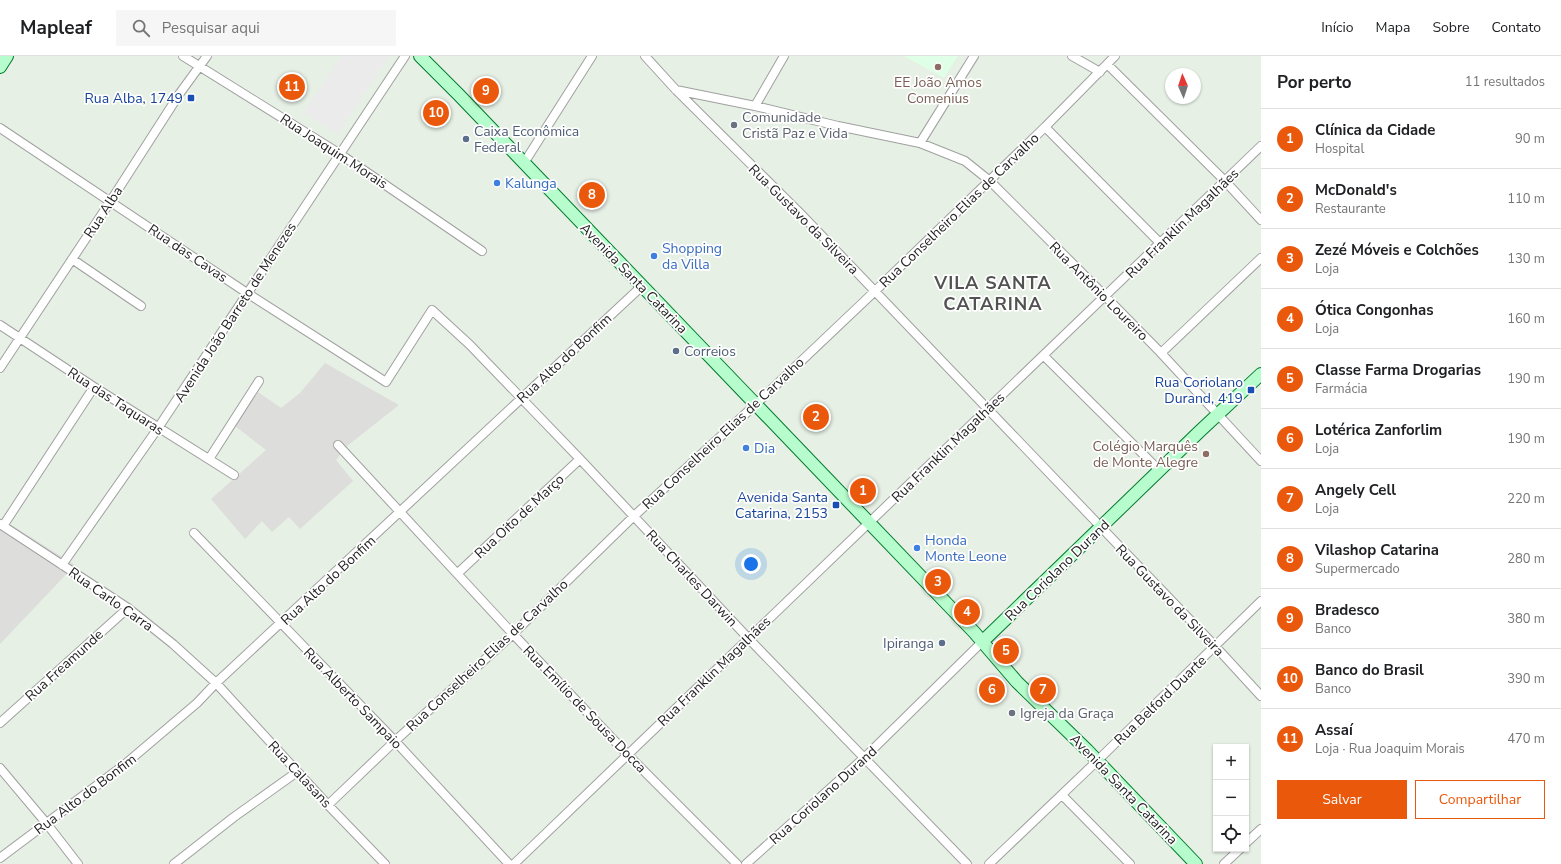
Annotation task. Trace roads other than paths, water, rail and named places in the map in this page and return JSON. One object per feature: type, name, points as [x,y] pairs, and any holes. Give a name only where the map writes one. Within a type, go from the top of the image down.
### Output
[{"type":"street","points":[[0,67],[7,56]]},
{"type":"street","name":"Rua Joaquim Morais","points":[[183,56],[340,154],[482,251]]},
{"type":"street","name":"Rua Alba","points":[[0,368],[180,93],[207,56]]},
{"type":"street","name":"Avenida João Barreto de Menezes","points":[[62,564],[158,428],[404,56]]},
{"type":"street","name":"Avenida Santa Catarina","points":[[420,56],[869,523],[982,642],[1017,682],[1097,761],[1196,864]]},
{"type":"street","points":[[524,164],[592,56]]},
{"type":"street","name":"Rua Gustavo da Silveira","points":[[645,56],[676,90],[799,212],[1215,646],[1261,696]]},
{"type":"street","points":[[754,106],[784,56]]},
{"type":"street","points":[[920,142],[974,56]]},
{"type":"street","points":[[1072,56],[1100,72]]},
{"type":"street","name":"Rua Conselheiro Elias de Carvalho","points":[[328,805],[395,741],[512,634],[634,516],[875,291],[1046,128],[1115,56]]},
{"type":"street","points":[[1107,64],[1225,181],[1261,220]]},
{"type":"street","name":"Rua Antônio Loureiro","points":[[676,90],[754,106],[838,126],[920,142],[965,161],[990,181],[1106,297],[1161,353],[1261,461]]},
{"type":"street","name":"Rua das Cavas","points":[[0,128],[247,293],[386,382],[432,310]]},
{"type":"street","points":[[1046,128],[1160,243]]},
{"type":"street","name":"Rua Franklin Magalhães","points":[[514,864],[627,754],[1106,297],[1261,146]]},
{"type":"street","points":[[1161,353],[1261,258]]},
{"type":"street","points":[[72,259],[141,306]]},
{"type":"street","name":"Rua Alto do Bonfim","points":[[0,858],[124,765],[167,730],[520,398],[642,286]]},
{"type":"street","name":"Rua Charles Darwin","points":[[432,310],[470,345],[580,459],[749,639],[967,864]]},
{"type":"street","name":"Rua das Taquaras","points":[[0,325],[94,387],[234,475]]},
{"type":"street","points":[[1044,356],[1160,471]]},
{"type":"street","name":"Rua Coriolano Durand","points":[[746,864],[864,758],[982,642],[1261,374]]},
{"type":"street","points":[[209,459],[259,381]]},
{"type":"street","points":[[1,525],[94,387]]},
{"type":"street","name":"Rua Emílio de Sousa Docca","points":[[338,445],[458,573],[512,634],[627,754],[737,864]]},
{"type":"street","name":"Rua Oito de Março","points":[[458,573],[580,459]]},
{"type":"street","name":"Rua Carlo Carra","points":[[1,525],[128,608],[173,644],[216,683]]},
{"type":"street","name":"Rua Alberto Sampaio","points":[[194,534],[395,741],[509,864]]},
{"type":"street","name":"Rua Belford Duarte","points":[[989,864],[1261,601]]},
{"type":"street","name":"Rua Freamunde","points":[[0,723],[128,608]]},
{"type":"street","name":"Rua Calasans","points":[[216,683],[382,863]]},
{"type":"street","points":[[0,768],[78,864]]},
{"type":"street","points":[[174,864],[234,817],[297,772]]},
{"type":"street","points":[[1062,795],[1130,864]]},
{"type":"street","points":[[1249,840],[1261,829]]},
{"type":"street","points":[[1224,864],[1237,852]]},
{"type":"place","name":"EE João Amos Comenius","points":[[938,67]]},
{"type":"place","name":"Assaí","points":[[292,87]]},
{"type":"place","name":"Bradesco","points":[[486,91]]},
{"type":"place","name":"Rua Alba, 1749","points":[[191,98]]},
{"type":"place","name":"Banco do Brasil","points":[[436,113]]},
{"type":"place","name":"Comunidade Cristã Paz e Vida","points":[[734,125]]},
{"type":"place","name":"Caixa Econômica Federal","points":[[466,139]]},
{"type":"place","name":"Kalunga","points":[[497,183]]},
{"type":"place","name":"Vilashop Catarina","points":[[592,195]]},
{"type":"place","name":"Shopping da Villa","points":[[654,256]]},
{"type":"place","name":"Correios","points":[[676,351]]},
{"type":"place","name":"Rua Coriolano Durand, 419","points":[[1251,390]]},
{"type":"place","name":"McDonald's","points":[[816,417]]},
{"type":"place","name":"Dia","points":[[746,448]]},
{"type":"place","name":"Colégio Marquês de Monte Alegre","points":[[1206,454]]},
{"type":"place","name":"Clínica da Cidade","points":[[863,491]]},
{"type":"place","name":"Avenida Santa Catarina, 2153","points":[[836,505]]},
{"type":"place","name":"Honda Monte Leone","points":[[917,548]]},
{"type":"place","name":"Zezé Móveis e Colchões","points":[[938,582]]},
{"type":"place","name":"Ótica Congonhas","points":[[967,612]]},
{"type":"place","name":"Ipiranga","points":[[942,643]]},
{"type":"place","name":"Classe Farma Drogarias","points":[[1006,651]]},
{"type":"place","name":"Lotérica Zanforlim","points":[[992,690]]},
{"type":"place","name":"Angely Cell","points":[[1043,690]]},
{"type":"place","name":"Igreja da Graça","points":[[1012,713]]},
{"type":"district","name":"VILA SANTA CATARINA","points":[[993,293]]}]
